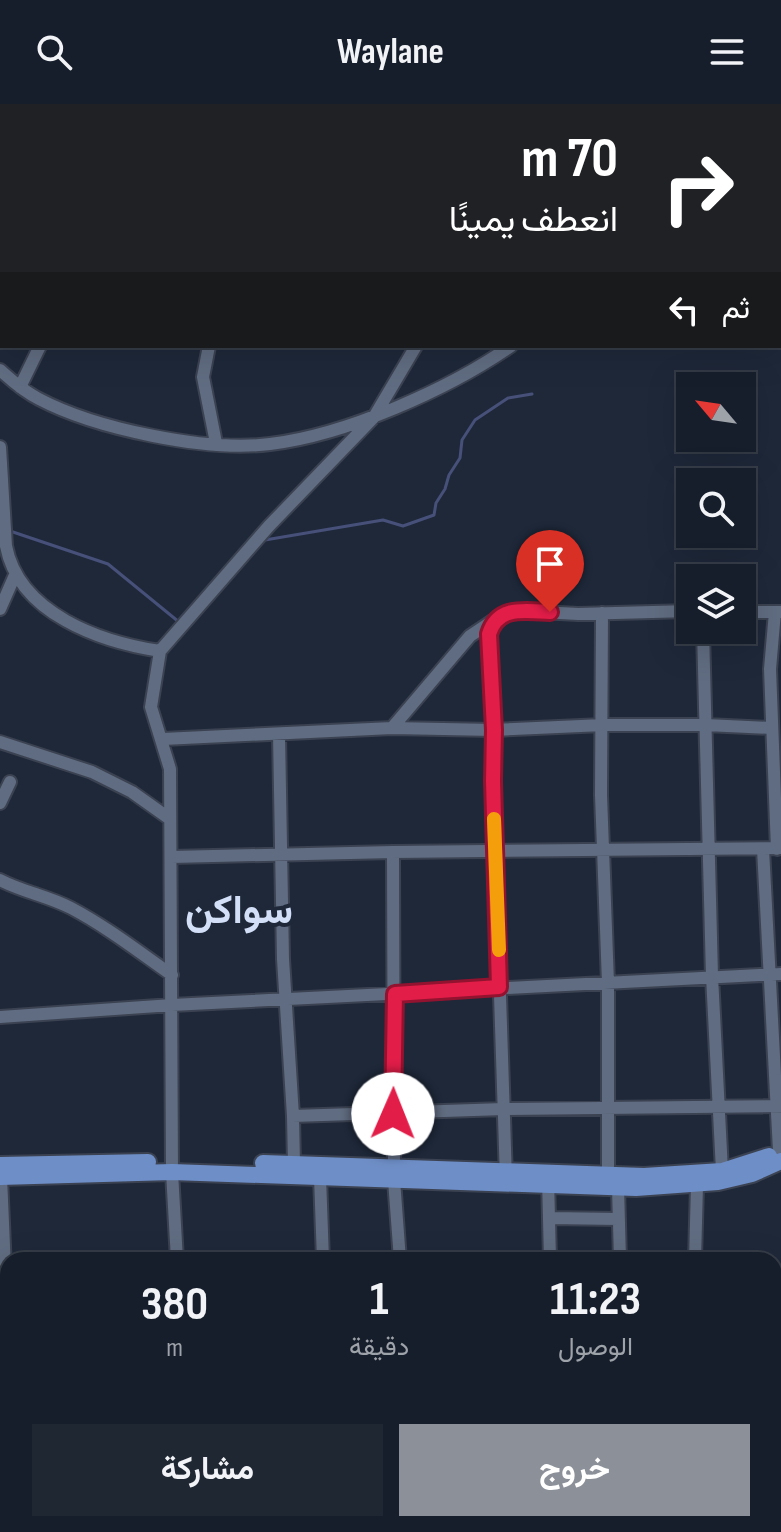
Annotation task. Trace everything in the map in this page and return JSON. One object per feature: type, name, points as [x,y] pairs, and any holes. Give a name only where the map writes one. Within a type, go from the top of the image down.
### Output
[{"type":"main road","points":[[0,1165],[294,1164],[394,1174],[697,1185],[752,1174],[780,1154]]},
{"type":"main road","points":[[613,1182],[722,1171],[780,1154]]},
{"type":"main road","points":[[0,1177],[172,1166],[320,1177],[394,1174]]},
{"type":"street","points":[[20,387],[39,348]]},
{"type":"street","points":[[209,348],[203,377],[216,443]]},
{"type":"street","points":[[177,1252],[172,1166],[170,769],[151,707],[160,651],[269,526],[374,417],[415,348]]},
{"type":"street","points":[[0,370],[38,399],[70,413],[123,429],[240,446],[272,444],[374,417],[507,348]]},
{"type":"street","points":[[0,447],[6,546],[15,575],[34,598],[67,620],[97,635],[130,646],[160,651]]},
{"type":"street","points":[[0,609],[15,575]]},
{"type":"street","points":[[392,728],[470,636],[503,614],[523,611],[676,611]]},
{"type":"street","points":[[756,612],[778,612],[772,728],[780,1154]]},
{"type":"street","points":[[602,613],[601,795],[608,983],[608,1109],[620,1252]]},
{"type":"street","points":[[492,623],[489,634],[506,1178]]},
{"type":"street","points":[[703,644],[712,976],[722,1171]]},
{"type":"street","points":[[163,739],[392,728],[494,730],[603,725],[772,728]]},
{"type":"street","points":[[279,734],[279,854],[294,1164]]},
{"type":"street","points":[[0,742],[92,772],[132,792],[170,819]]},
{"type":"street","points":[[0,803],[10,782]]},
{"type":"street","points":[[171,857],[774,849]]},
{"type":"street","points":[[393,852],[393,1114],[399,1252]]},
{"type":"street","points":[[0,880],[24,892],[68,906],[109,930],[172,975]]},
{"type":"street","points":[[0,1017],[499,987],[776,975]]},
{"type":"street","points":[[293,1116],[504,1109],[779,1106]]},
{"type":"street","points":[[0,1177],[4,1252]]},
{"type":"street","points":[[320,1177],[323,1252]]},
{"type":"street","points":[[548,1180],[550,1252]]},
{"type":"street","points":[[695,1252],[697,1185]]},
{"type":"street","points":[[549,1218],[619,1219]]},
{"type":"waterway","points":[[265,540],[383,520],[403,526],[434,515],[436,503],[460,458],[462,440],[475,420],[508,398],[532,394]]},
{"type":"waterway","points":[[10,531],[108,564],[179,622]]},
{"type":"slow traffic","points":[[494,819],[499,950]]},
{"type":"district","name":"سواكن","points":[[239,909]]},
{"type":"route","points":[[393,1114],[395,994],[499,987],[489,634],[492,623],[503,614],[550,612]]}]
